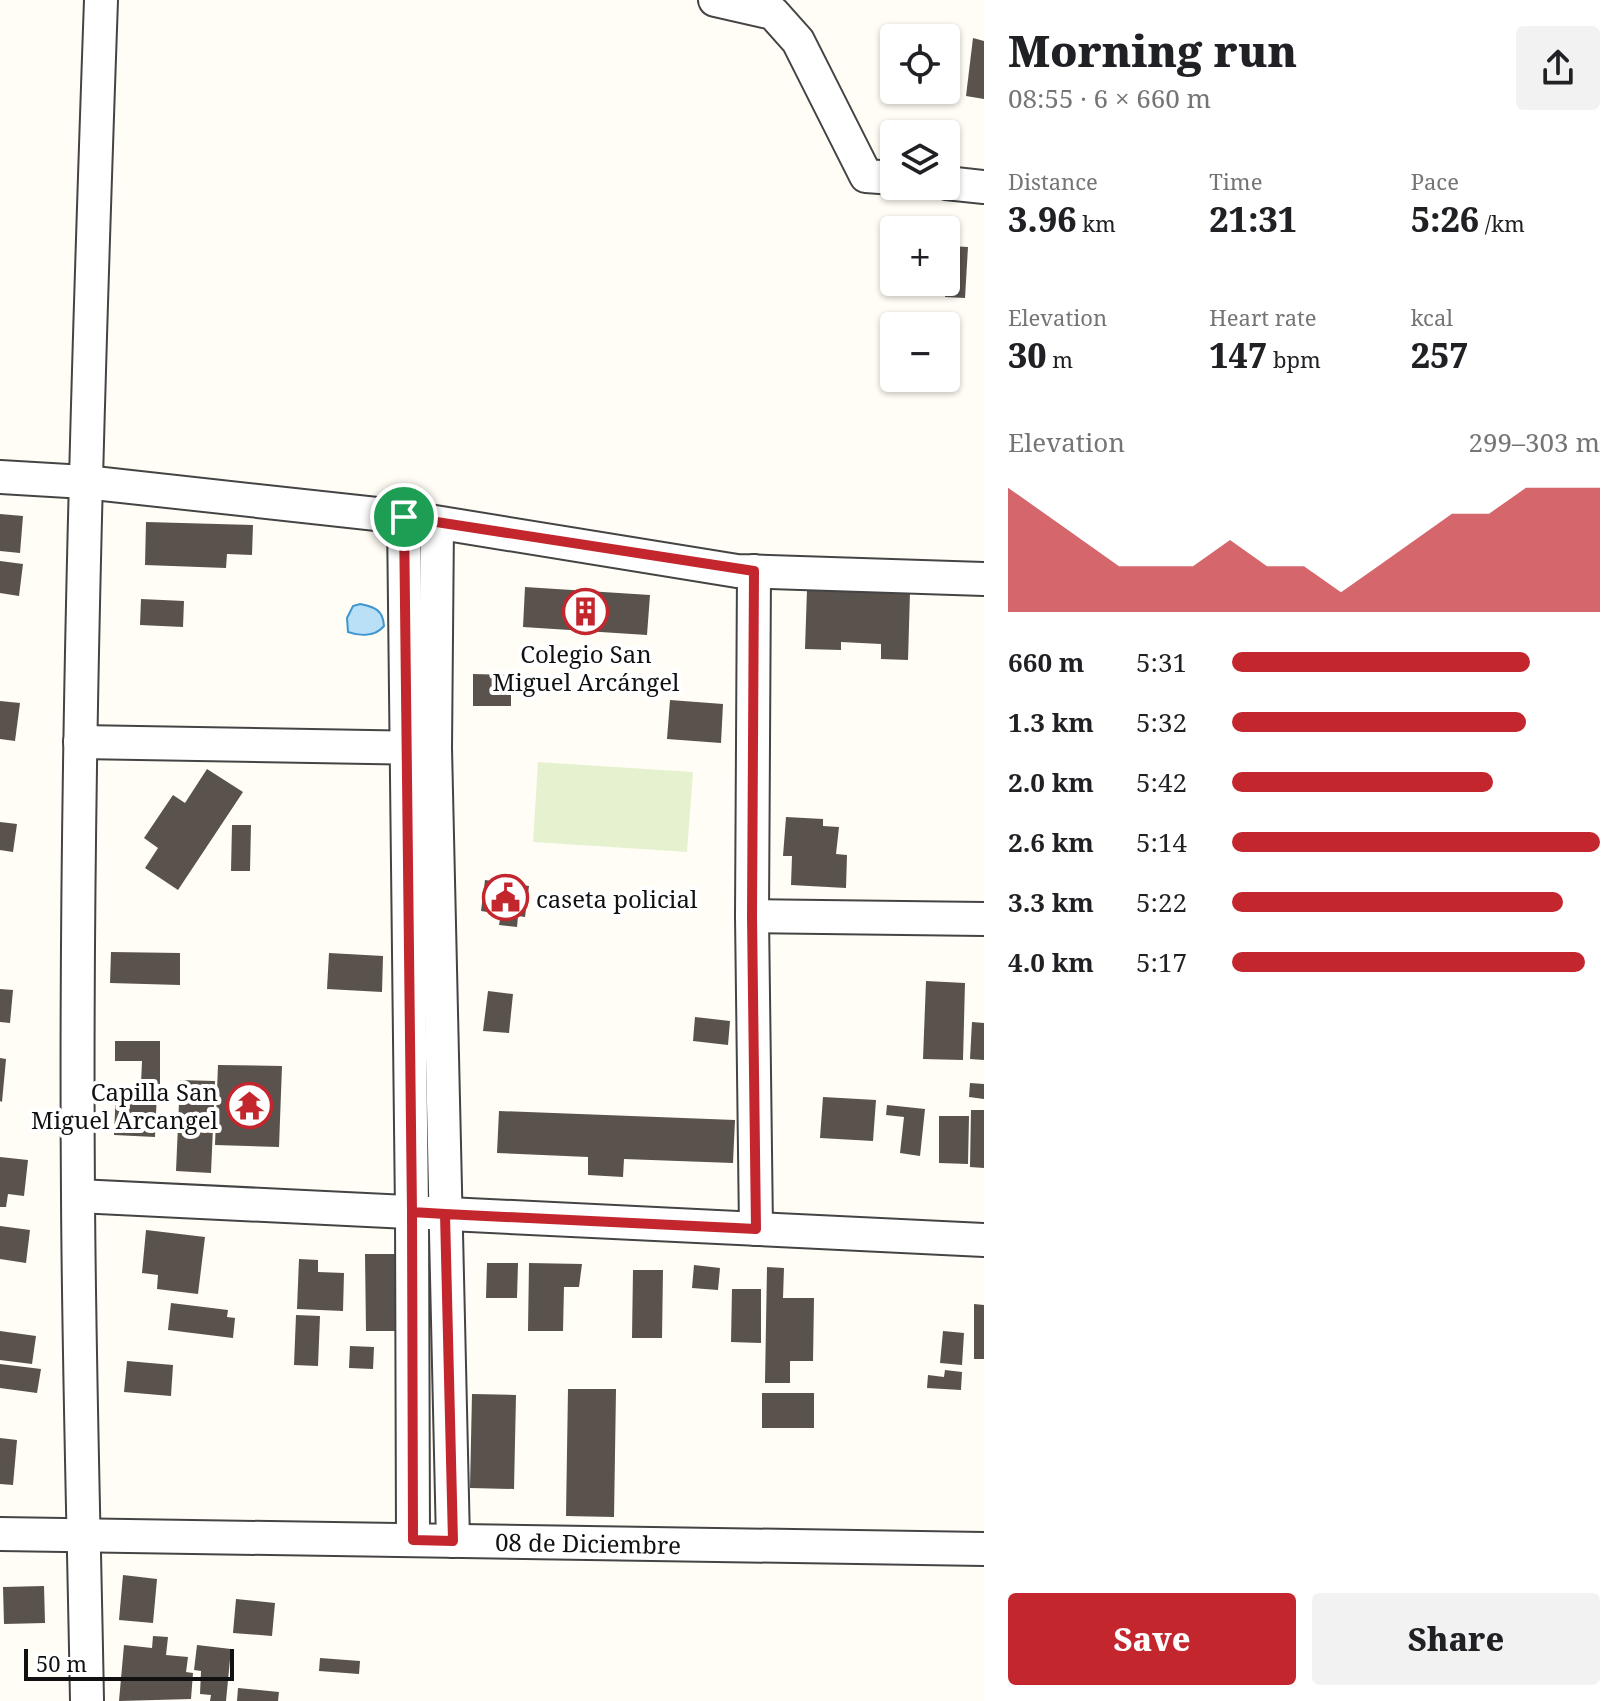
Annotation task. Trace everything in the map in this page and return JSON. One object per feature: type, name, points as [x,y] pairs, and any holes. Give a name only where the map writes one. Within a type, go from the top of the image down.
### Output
[{"type":"street","points":[[87,1701],[78,1196],[80,742],[101,0]]},
{"type":"street","points":[[715,0],[773,13],[798,41],[866,176],[880,177]]},
{"type":"street","points":[[960,184],[984,187]]},
{"type":"street","points":[[0,477],[85,482],[404,517],[754,571],[984,579]]},
{"type":"street","points":[[404,517],[421,748],[445,1214],[453,1541]]},
{"type":"street","points":[[413,1540],[412,1212],[421,748],[437,523]]},
{"type":"street","points":[[754,571],[752,916],[756,1229]]},
{"type":"street","points":[[80,742],[421,748]]},
{"type":"street","points":[[752,916],[984,919]]},
{"type":"street","points":[[78,1196],[984,1240]]},
{"type":"street","name":"08 de Diciembre","points":[[0,1534],[984,1549]]},
{"type":"green space","points":[[538,762],[693,772],[687,852],[533,842]]},
{"type":"water","points":[[360,604],[380,613],[384,626],[380,630],[367,635],[348,632],[347,618],[353,606]]},
{"type":"building","points":[[973,38],[984,41],[984,99],[966,96]]},
{"type":"building","points":[[960,247],[968,247],[965,298],[945,297],[960,296]]},
{"type":"building","points":[[0,514],[23,516],[20,553],[0,551]]},
{"type":"building","points":[[146,522],[253,525],[252,555],[227,554],[226,568],[145,565]]},
{"type":"building","points":[[0,561],[23,564],[19,596],[0,593]]},
{"type":"building","name":"Colegio San Miguel Arcángel","points":[[525,587],[650,595],[647,635],[523,627]]},
{"type":"building","points":[[807,589],[910,592],[908,660],[881,659],[881,644],[841,642],[841,650],[805,649]]},
{"type":"building","points":[[141,599],[184,601],[183,627],[140,625]]},
{"type":"building","points":[[473,674],[511,675],[511,706],[473,706]]},
{"type":"building","points":[[670,700],[723,704],[721,743],[667,739]]},
{"type":"building","points":[[0,701],[20,703],[15,741],[0,739]]},
{"type":"building","points":[[207,769],[243,792],[178,890],[145,868],[158,848],[144,838],[173,795],[185,803]]},
{"type":"building","points":[[786,817],[823,819],[823,826],[839,827],[836,854],[847,855],[846,888],[791,885],[792,856],[783,856]]},
{"type":"building","points":[[0,822],[17,824],[13,852],[0,850]]},
{"type":"building","points":[[232,825],[251,825],[250,871],[231,871]]},
{"type":"building","name":"caseta policial","points":[[485,880],[529,886],[525,917],[518,916],[517,927],[499,925],[501,914],[481,911]]},
{"type":"building","points":[[111,952],[180,953],[180,985],[110,983]]},
{"type":"building","points":[[329,953],[383,956],[382,992],[327,989]]},
{"type":"building","points":[[926,981],[965,983],[963,1060],[923,1059]]},
{"type":"building","points":[[0,989],[13,990],[10,1023],[0,1022]]},
{"type":"building","points":[[488,991],[513,994],[509,1033],[483,1031]]},
{"type":"building","points":[[695,1017],[730,1021],[728,1045],[693,1041]]},
{"type":"building","points":[[972,1022],[984,1023],[984,1060],[970,1059]]},
{"type":"building","points":[[115,1041],[160,1041],[160,1084],[141,1084],[142,1061],[115,1061]]},
{"type":"building","points":[[0,1058],[6,1059],[2,1102],[0,1101]]},
{"type":"building","name":"Capilla San Miguel Arcangel","points":[[218,1065],[282,1066],[279,1147],[215,1145]]},
{"type":"building","points":[[180,1080],[215,1081],[211,1173],[176,1171]]},
{"type":"building","points":[[970,1083],[984,1084],[984,1099],[969,1097]]},
{"type":"building","points":[[116,1089],[157,1091],[155,1137],[114,1135]]},
{"type":"building","points":[[823,1097],[876,1100],[873,1141],[820,1138]]},
{"type":"building","points":[[887,1105],[925,1109],[920,1156],[900,1153],[904,1117],[886,1115]]},
{"type":"building","points":[[971,1110],[984,1110],[984,1168],[970,1167]]},
{"type":"building","points":[[499,1111],[735,1120],[733,1163],[624,1159],[623,1177],[588,1175],[588,1157],[497,1153]]},
{"type":"building","points":[[939,1116],[969,1116],[968,1164],[939,1163]]},
{"type":"building","points":[[0,1157],[28,1160],[24,1196],[8,1194],[6,1207],[0,1207]]},
{"type":"building","points":[[0,1226],[30,1230],[26,1263],[0,1259]]},
{"type":"building","points":[[146,1230],[205,1237],[198,1294],[157,1289],[158,1275],[142,1273]]},
{"type":"building","points":[[365,1254],[401,1254],[398,1331],[366,1331]]},
{"type":"building","points":[[299,1259],[318,1260],[318,1272],[344,1273],[343,1311],[297,1309]]},
{"type":"building","points":[[487,1263],[518,1263],[517,1298],[486,1298]]},
{"type":"building","points":[[529,1263],[582,1264],[579,1287],[564,1287],[563,1331],[528,1331]]},
{"type":"building","points":[[694,1265],[720,1268],[718,1290],[692,1288]]},
{"type":"building","points":[[767,1267],[784,1268],[783,1298],[814,1298],[813,1361],[790,1361],[790,1383],[765,1383]]},
{"type":"building","points":[[633,1270],[663,1270],[662,1338],[632,1338]]},
{"type":"building","points":[[732,1289],[761,1289],[761,1343],[731,1342]]},
{"type":"building","points":[[171,1303],[228,1310],[227,1317],[235,1318],[233,1338],[168,1330]]},
{"type":"building","points":[[974,1304],[984,1305],[984,1359],[974,1359]]},
{"type":"building","points":[[296,1315],[320,1316],[318,1366],[294,1365]]},
{"type":"building","points":[[0,1331],[36,1336],[32,1364],[0,1360]]},
{"type":"building","points":[[943,1331],[964,1333],[962,1365],[940,1363]]},
{"type":"building","points":[[350,1346],[374,1347],[373,1369],[349,1368]]},
{"type":"building","points":[[127,1361],[173,1365],[171,1396],[124,1392]]},
{"type":"building","points":[[0,1364],[41,1369],[37,1393],[0,1388]]},
{"type":"building","points":[[945,1370],[962,1372],[961,1390],[927,1388],[928,1375],[944,1377]]},
{"type":"building","points":[[568,1389],[616,1389],[614,1517],[566,1516]]},
{"type":"building","points":[[762,1393],[814,1393],[814,1428],[762,1428]]},
{"type":"building","points":[[472,1394],[516,1395],[514,1489],[470,1488]]},
{"type":"building","points":[[0,1438],[17,1440],[13,1485],[0,1484]]},
{"type":"building","points":[[123,1575],[157,1579],[153,1623],[119,1620]]},
{"type":"building","points":[[44,1586],[45,1623],[4,1624],[3,1587]]},
{"type":"building","points":[[236,1599],[275,1603],[272,1636],[233,1633]]},
{"type":"building","points":[[153,1636],[168,1637],[166,1655],[188,1657],[186,1672],[193,1673],[191,1699],[119,1701],[124,1645],[152,1648]]},
{"type":"building","points":[[197,1645],[231,1649],[226,1701],[210,1701],[211,1695],[200,1694],[201,1671],[194,1670]]},
{"type":"building","points":[[320,1658],[360,1661],[359,1674],[319,1671]]},
{"type":"building","points":[[238,1688],[279,1692],[278,1701],[237,1701]]},
{"type":"place","name":"Colegio San Miguel Arcángel","points":[[586,611]]},
{"type":"place","name":"caseta policial","points":[[505,898]]},
{"type":"place","name":"Capilla San Miguel Arcangel","points":[[249,1105]]},
{"type":"route","points":[[404,517],[412,1212],[445,1214],[453,1541],[413,1540],[412,1212],[756,1229],[752,916],[754,571],[737,571],[404,517]]}]
